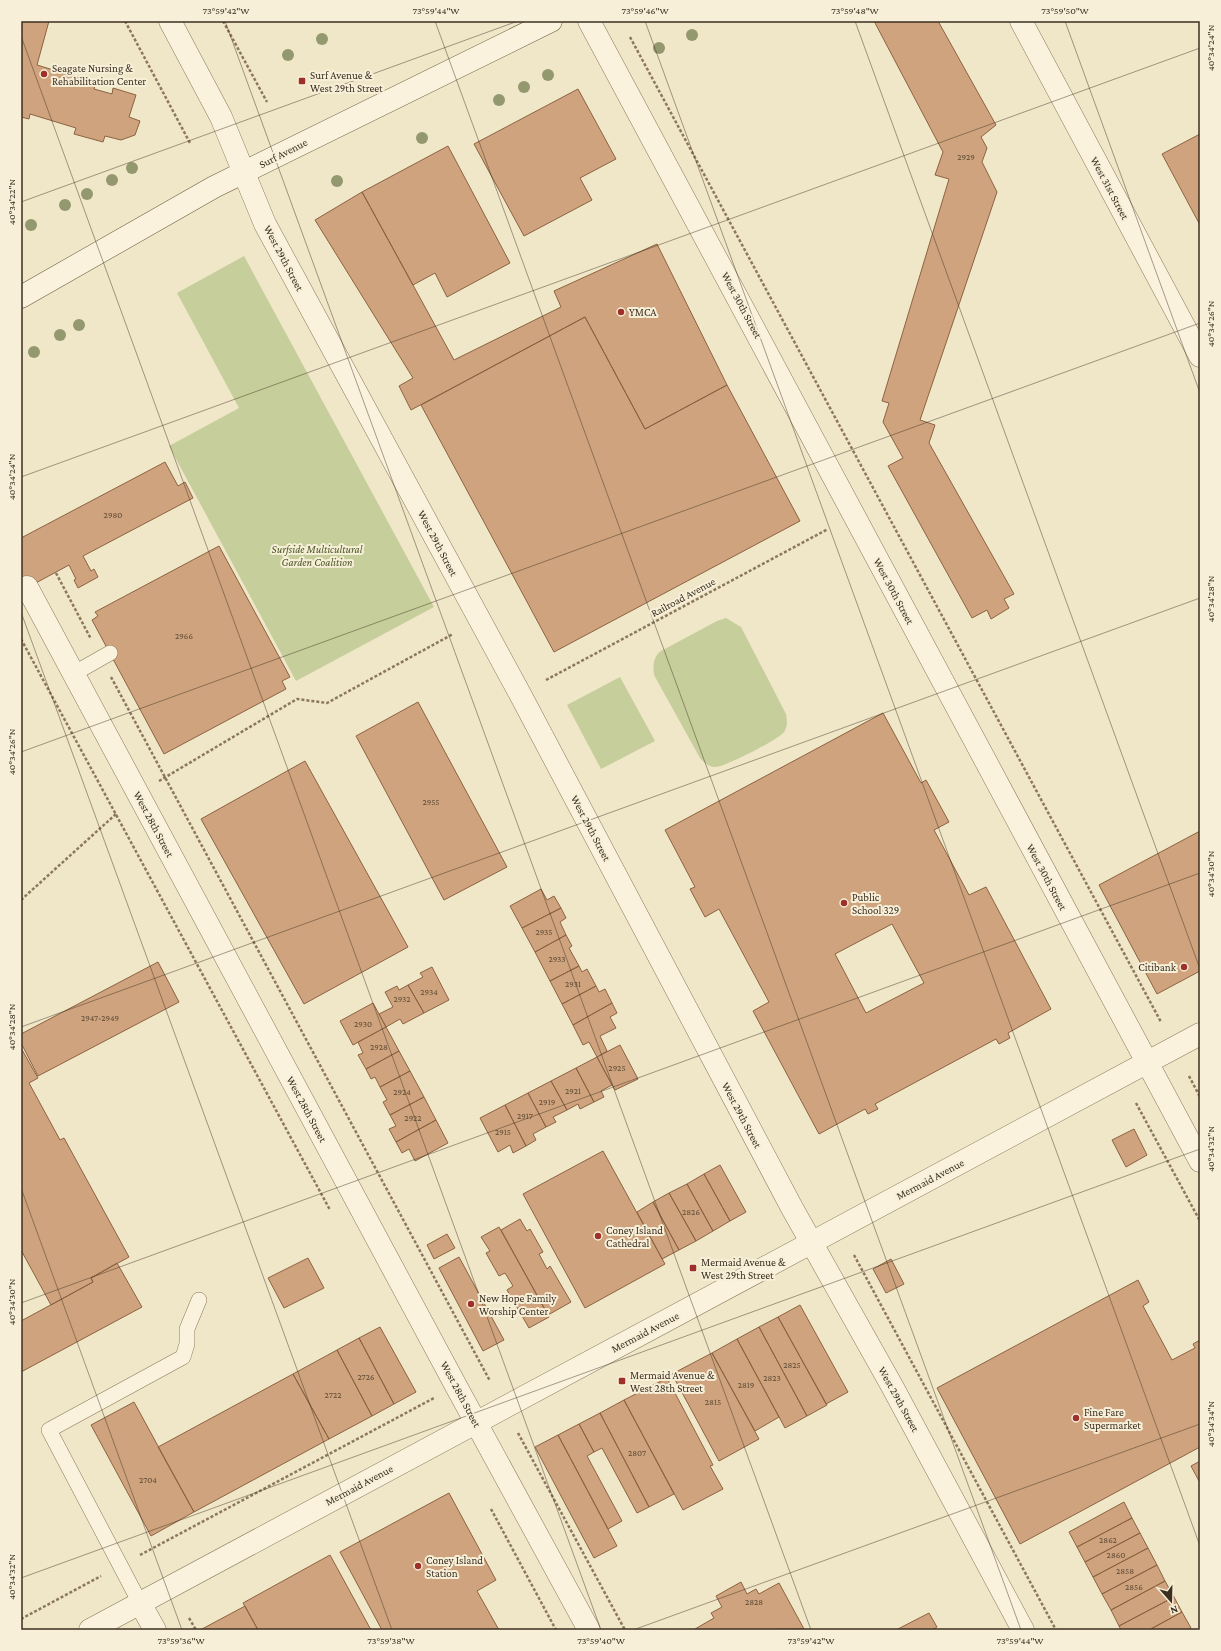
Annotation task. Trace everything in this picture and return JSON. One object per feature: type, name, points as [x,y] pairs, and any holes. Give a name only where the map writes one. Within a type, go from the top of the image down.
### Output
[{"type":"street","name":"West 29th Street","points":[[170,21],[221,117],[265,224],[520,694],[811,1243],[892,1386],[1023,1630]]},
{"type":"street","name":"Surf Avenue","points":[[21,297],[214,187],[551,21]]},
{"type":"street","name":"West 30th Street","points":[[590,21],[1200,1161]]},
{"type":"street","name":"West 31st Street","points":[[1021,21],[1200,356]]},
{"type":"street","name":"West 28th Street","points":[[27,587],[476,1423],[589,1630]]},
{"type":"street","name":"Mermaid Avenue","points":[[90,1630],[1200,1034]]},
{"type":"street","points":[[140,1603],[155,1630]]},
{"type":"lane","points":[[73,674],[106,656]]},
{"type":"lane","points":[[140,1603],[49,1430],[183,1357],[187,1344],[187,1329],[199,1300]]},
{"type":"path","points":[[125,21],[190,143]]},
{"type":"path","points":[[223,21],[267,102]]},
{"type":"path","points":[[630,37],[1161,1022]]},
{"type":"path","name":"Railroad Avenue","points":[[546,680],[828,529]]},
{"type":"path","points":[[56,573],[106,656],[165,777],[490,1382]]},
{"type":"path","points":[[138,793],[297,699],[327,703],[453,634]]},
{"type":"path","points":[[21,639],[331,1212]]},
{"type":"path","points":[[21,900],[116,814]]},
{"type":"path","points":[[1189,1076],[1200,1098]]},
{"type":"path","points":[[1136,1103],[1200,1221]]},
{"type":"path","points":[[854,1255],[1056,1630]]},
{"type":"path","points":[[429,1392],[435,1404]]},
{"type":"path","points":[[21,1619],[437,1396]]},
{"type":"path","points":[[518,1433],[625,1630]]},
{"type":"path","points":[[489,1505],[556,1630]]},
{"type":"path","points":[[189,1618],[196,1630]]},
{"type":"green space","name":"Surfside Multicultural Garden Coalition","points":[[244,256],[434,607],[296,681],[169,446],[239,408],[177,293]]},
{"type":"green space","points":[[726,618],[741,627],[786,714],[787,723],[784,732],[772,741],[740,758],[715,767],[703,762],[700,758],[654,675],[654,665],[656,656],[661,651],[717,621]]},
{"type":"green space","points":[[620,677],[655,741],[601,769],[567,705]]},
{"type":"building","name":"Seagate Nursing & Rehabilitation Center","points":[[21,21],[49,21],[37,65],[96,83],[94,89],[112,94],[113,88],[136,95],[129,117],[140,121],[135,135],[121,140],[105,136],[103,142],[74,134],[76,128],[30,114],[29,119],[21,117]]},
{"type":"building","points":[[874,21],[938,21],[996,125],[981,137],[987,148],[982,162],[997,192],[920,420],[935,425],[929,443],[1014,594],[1004,599],[1009,608],[991,619],[987,610],[972,618],[888,466],[903,458],[883,422],[889,403],[882,401],[949,179],[935,175],[943,152]]},
{"type":"building","points":[[578,89],[616,159],[580,178],[592,200],[524,236],[474,144]]},
{"type":"building","points":[[1200,134],[1200,225],[1162,154]]},
{"type":"building","points":[[448,146],[510,263],[447,297],[435,273],[413,285],[362,192]]},
{"type":"building","name":"YMCA","points":[[362,192],[454,360],[561,307],[554,291],[657,244],[727,385],[645,429],[585,317],[411,410],[399,386],[413,378],[315,220]]},
{"type":"building","points":[[585,317],[645,429],[727,385],[800,521],[554,652],[421,405]]},
{"type":"building","points":[[165,462],[178,486],[185,482],[193,498],[83,556],[91,571],[94,569],[98,577],[78,588],[74,580],[76,579],[69,565],[21,591],[21,538]]},
{"type":"building","points":[[219,546],[290,677],[282,681],[286,689],[164,754],[92,620],[98,616],[95,612]]},
{"type":"building","points":[[418,702],[507,867],[444,900],[356,736]]},
{"type":"building","points":[[883,713],[921,783],[926,780],[949,822],[934,830],[969,895],[986,887],[1051,1009],[1008,1033],[1010,1038],[999,1044],[996,1039],[875,1104],[878,1109],[868,1114],[865,1109],[819,1134],[753,1011],[769,1002],[719,909],[705,917],[690,889],[695,887],[665,830]],"holes":[[[892,924],[924,983],[866,1013],[835,954]]]},
{"type":"building","points":[[305,761],[408,947],[304,1004],[201,819]]},
{"type":"building","points":[[1200,831],[1200,971],[1157,994],[1099,885]]},
{"type":"building","points":[[541,889],[547,900],[554,896],[561,908],[522,928],[510,906]]},
{"type":"building","points":[[561,908],[566,918],[560,922],[566,935],[535,952],[522,928]]},
{"type":"building","points":[[566,935],[572,946],[569,948],[579,966],[550,981],[535,952]]},
{"type":"building","points":[[158,962],[179,1002],[38,1076],[21,1043],[21,1034]]},
{"type":"building","points":[[579,966],[582,972],[587,969],[596,986],[562,1004],[550,981]]},
{"type":"building","points":[[432,967],[449,1000],[424,1013],[408,985],[423,977],[420,973]]},
{"type":"building","points":[[408,985],[424,1013],[403,1024],[400,1019],[386,1027],[379,1014],[393,1007],[385,992],[397,986],[399,990]]},
{"type":"building","points":[[596,986],[599,992],[605,989],[612,1003],[573,1025],[562,1004]]},
{"type":"building","points":[[373,1003],[386,1027],[353,1045],[340,1021]]},
{"type":"building","points":[[612,1003],[617,1013],[610,1017],[616,1028],[600,1036],[607,1051],[597,1057],[589,1042],[583,1045],[573,1025]]},
{"type":"building","points":[[386,1027],[399,1051],[366,1069],[358,1055],[363,1053],[358,1042]]},
{"type":"building","points":[[620,1045],[638,1079],[615,1090],[597,1057]]},
{"type":"building","points":[[21,1048],[38,1078],[29,1083],[60,1140],[64,1138],[129,1257],[91,1278],[93,1282],[51,1305],[21,1250]]},
{"type":"building","points":[[399,1051],[410,1071],[380,1087],[375,1077],[371,1079],[366,1069]]},
{"type":"building","points":[[597,1057],[612,1085],[601,1091],[604,1097],[594,1102],[576,1068]]},
{"type":"building","points":[[576,1068],[594,1102],[580,1109],[578,1104],[567,1110],[551,1081]]},
{"type":"building","points":[[410,1071],[424,1097],[390,1115],[383,1102],[387,1100],[380,1087]]},
{"type":"building","points":[[551,1081],[567,1110],[553,1117],[556,1122],[546,1127],[528,1093]]},
{"type":"building","points":[[528,1093],[546,1127],[533,1134],[536,1140],[526,1146],[505,1105]]},
{"type":"building","points":[[424,1097],[436,1120],[396,1142],[389,1129],[396,1126],[390,1115]]},
{"type":"building","points":[[505,1105],[526,1146],[513,1153],[510,1145],[498,1152],[480,1118]]},
{"type":"building","points":[[436,1120],[448,1143],[415,1161],[409,1149],[402,1153],[396,1142]]},
{"type":"building","points":[[1134,1129],[1147,1155],[1126,1167],[1112,1140]]},
{"type":"building","name":"Coney Island Cathedral","points":[[603,1151],[665,1264],[585,1308],[523,1194]]},
{"type":"building","points":[[720,1165],[746,1212],[730,1221],[704,1174]]},
{"type":"building","points":[[704,1174],[730,1221],[713,1231],[687,1184]]},
{"type":"building","points":[[687,1184],[713,1231],[696,1241],[669,1193]]},
{"type":"building","points":[[669,1193],[696,1241],[679,1250],[653,1202]]},
{"type":"building","points":[[653,1202],[679,1250],[662,1259],[637,1212]]},
{"type":"building","points":[[520,1219],[527,1231],[530,1229],[543,1252],[539,1254],[547,1269],[550,1266],[571,1302],[548,1315],[501,1230]]},
{"type":"building","points":[[499,1227],[549,1317],[529,1328],[507,1290],[513,1286],[505,1273],[499,1276],[486,1253],[490,1251],[481,1237]]},
{"type":"building","points":[[447,1234],[455,1248],[434,1259],[427,1245]]},
{"type":"building","name":"New Hope Family Worship Center","points":[[459,1257],[504,1340],[483,1351],[439,1268]]},
{"type":"building","points":[[308,1258],[324,1288],[284,1308],[268,1278]]},
{"type":"building","points":[[891,1259],[904,1284],[886,1293],[873,1269]]},
{"type":"building","points":[[117,1263],[142,1307],[21,1372],[21,1321],[93,1282],[91,1278]]},
{"type":"building","name":"Fine Fare Supermarket","points":[[1138,1280],[1149,1302],[1143,1306],[1172,1360],[1195,1348],[1193,1344],[1200,1340],[1200,1447],[1020,1544],[937,1388]]},
{"type":"building","points":[[800,1305],[848,1392],[826,1404],[778,1317]]},
{"type":"building","points":[[778,1317],[827,1405],[807,1416],[759,1327]]},
{"type":"building","points":[[380,1327],[416,1392],[394,1404],[359,1338]]},
{"type":"building","points":[[759,1327],[807,1416],[785,1428],[737,1339]]},
{"type":"building","points":[[359,1338],[394,1404],[372,1416],[337,1350]]},
{"type":"building","points":[[737,1339],[779,1417],[755,1431],[712,1353]]},
{"type":"building","points":[[337,1350],[372,1416],[329,1439],[293,1374]]},
{"type":"building","points":[[712,1353],[759,1439],[719,1461],[672,1374]]},
{"type":"building","points":[[293,1374],[329,1439],[194,1512],[158,1447]]},
{"type":"building","points":[[667,1378],[713,1465],[710,1466],[723,1489],[683,1510],[624,1400]]},
{"type":"building","points":[[624,1400],[674,1494],[649,1507],[600,1413]]},
{"type":"building","points":[[134,1402],[194,1512],[151,1536],[91,1425]]},
{"type":"building","points":[[600,1413],[649,1507],[637,1513],[602,1448],[594,1452],[579,1424]]},
{"type":"building","points":[[579,1424],[594,1452],[587,1456],[622,1521],[608,1529],[558,1435]]},
{"type":"building","points":[[558,1435],[617,1546],[594,1558],[535,1447]]},
{"type":"building","points":[[1200,1461],[1200,1481],[1199,1481],[1191,1466]]},
{"type":"building","name":"Coney Island Station","points":[[449,1493],[496,1580],[477,1591],[499,1630],[382,1630],[340,1552]]},
{"type":"building","points":[[1124,1502],[1132,1518],[1077,1547],[1069,1532]]},
{"type":"building","points":[[1132,1518],[1140,1533],[1085,1562],[1077,1547]]},
{"type":"building","points":[[1140,1533],[1148,1548],[1093,1577],[1085,1562]]},
{"type":"building","points":[[1148,1548],[1157,1565],[1102,1594],[1093,1577]]},
{"type":"building","points":[[330,1555],[371,1630],[258,1630],[243,1603]]},
{"type":"building","points":[[1157,1565],[1165,1581],[1111,1610],[1102,1594]]},
{"type":"building","points":[[1165,1581],[1174,1597],[1119,1626],[1111,1610]]},
{"type":"building","points":[[741,1582],[747,1594],[756,1589],[759,1594],[779,1583],[804,1629],[696,1630],[695,1629],[714,1618],[711,1613],[722,1607],[716,1596]]},
{"type":"building","points":[[1174,1597],[1182,1612],[1149,1630],[1121,1630],[1119,1626]]},
{"type":"building","points":[[245,1606],[258,1630],[202,1629]]},
{"type":"building","points":[[1182,1612],[1191,1628],[1188,1630],[1149,1630]]},
{"type":"building","points":[[929,1613],[937,1627],[932,1630],[896,1630]]},
{"type":"place","name":"Seagate Nursing & Rehabilitation Center","points":[[44,74]]},
{"type":"place","name":"Surf Avenue & West 29th Street","points":[[302,81]]},
{"type":"place","name":"YMCA","points":[[621,312]]},
{"type":"place","name":"Public School 329","points":[[844,903]]},
{"type":"place","name":"Citibank","points":[[1184,967]]},
{"type":"place","name":"Coney Island Cathedral","points":[[598,1236]]},
{"type":"place","name":"Mermaid Avenue & West 29th Street","points":[[693,1268]]},
{"type":"place","name":"New Hope Family Worship Center","points":[[471,1304]]},
{"type":"place","name":"Mermaid Avenue & West 28th Street","points":[[622,1381]]},
{"type":"place","name":"Fine Fare Supermarket","points":[[1076,1418]]},
{"type":"place","name":"Coney Island Station","points":[[418,1566]]}]
